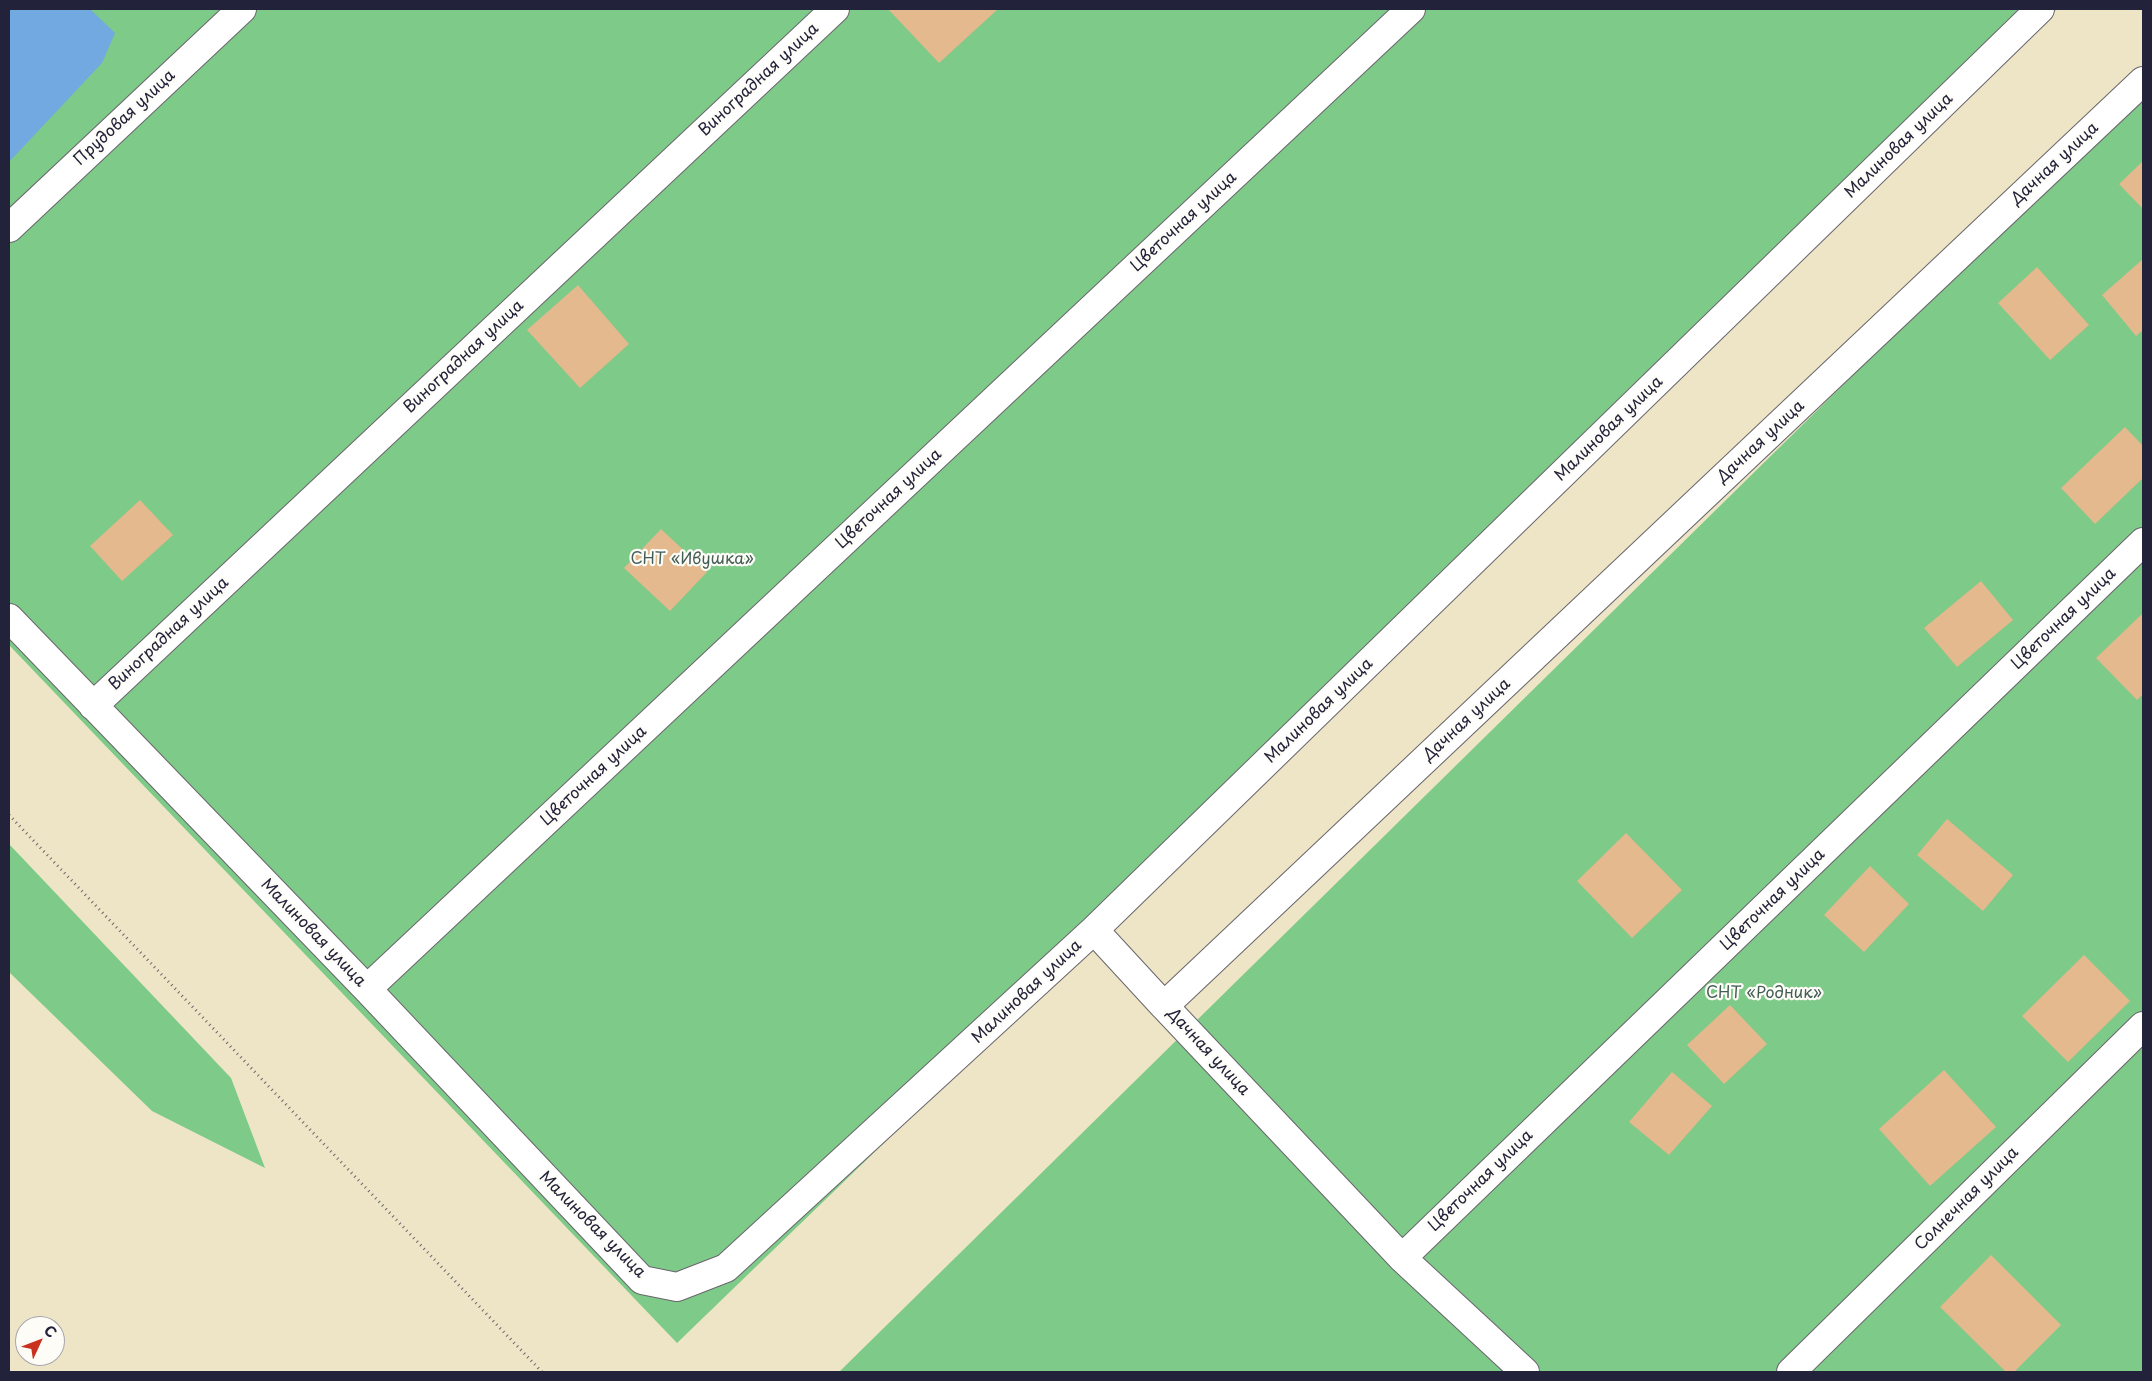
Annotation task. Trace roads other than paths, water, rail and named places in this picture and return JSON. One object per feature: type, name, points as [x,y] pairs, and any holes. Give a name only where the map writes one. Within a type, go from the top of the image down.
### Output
[{"type":"street","name":"Прудовая улица","points":[[9,228],[242,9]]},
{"type":"street","name":"Виноградная улица","points":[[93,706],[835,9]]},
{"type":"street","name":"Цветочная улица","points":[[367,989],[1411,9]]},
{"type":"street","name":"Малиновая улица","points":[[9,618],[367,989],[642,1280],[677,1288],[726,1268],[1094,930],[2040,9]]},
{"type":"street","name":"Дачная улица","points":[[1525,1372],[1402,1258],[1164,1006],[2143,80]]},
{"type":"street","name":"Цветочная улица","points":[[1402,1258],[2143,542]]},
{"type":"street","points":[[1094,930],[1164,1006]]},
{"type":"street","name":"Солнечная улица","points":[[1791,1372],[2143,1026]]},
{"type":"water","points":[[9,9],[90,9],[115,33],[102,63],[9,162]]},
{"type":"park label","name":"СНТ «Ивушка»","points":[[692,560]]},
{"type":"park label","name":"СНТ «Родник»","points":[[1764,994]]}]
